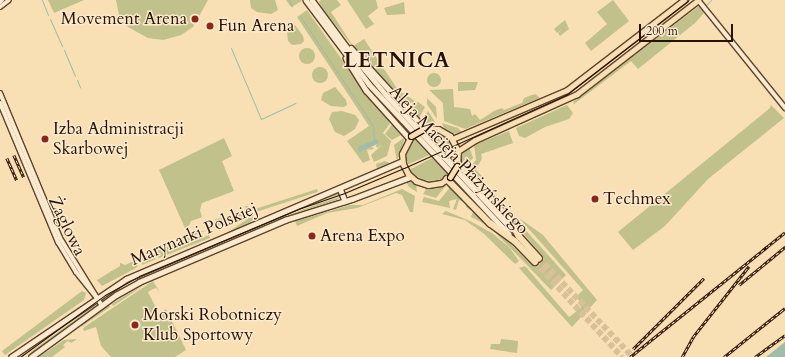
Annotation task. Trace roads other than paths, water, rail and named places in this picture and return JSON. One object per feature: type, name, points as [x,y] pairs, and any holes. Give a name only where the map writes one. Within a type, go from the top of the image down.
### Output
[{"type":"highway","points":[[457,164],[506,215],[517,238]]},
{"type":"highway","points":[[449,178],[490,223],[517,238]]},
{"type":"highway","name":"Aleja Macieja Płażyńskiego","points":[[517,238],[540,258]]},
{"type":"highway","name":"Aleja Macieja Płażyńskiego","points":[[517,238],[535,262]]},
{"type":"main road","name":"Aleja Macieja Płażyńskiego","points":[[306,0],[310,8],[346,56],[385,102],[517,238]]},
{"type":"main road","points":[[452,139],[566,90],[684,0]]},
{"type":"main road","points":[[458,151],[481,137],[577,94],[698,0]]},
{"type":"main road","name":"Aleja Macieja Płażyńskiego","points":[[314,2],[335,32],[388,97],[517,238]]},
{"type":"main road","points":[[335,32],[424,129]]},
{"type":"main road","points":[[346,56],[347,63],[363,86],[410,137]]},
{"type":"main road","points":[[424,129],[441,130],[452,139],[458,151],[457,164],[449,178],[428,185],[410,177],[402,161],[404,148],[410,137],[424,129]]},
{"type":"main road","name":"Marynarki Polskiej","points":[[11,357],[96,297],[150,268],[402,161]]},
{"type":"main road","name":"Marynarki Polskiej","points":[[31,357],[124,290],[153,276],[285,220],[345,201],[410,177]]},
{"type":"main road","points":[[340,188],[345,201]]},
{"type":"main road","points":[[282,212],[285,220]]},
{"type":"main road","points":[[258,222],[262,230]]},
{"type":"main road","points":[[201,247],[204,254]]},
{"type":"main road","points":[[150,268],[153,276]]},
{"type":"street","points":[[0,7],[8,0]]},
{"type":"street","points":[[698,0],[784,108]]},
{"type":"street","points":[[0,93],[4,109]]},
{"type":"street","points":[[0,103],[4,109]]},
{"type":"street","name":"Żaglowa","points":[[4,109],[55,233],[77,271],[102,306]]},
{"type":"waterway","points":[[42,0],[48,15]]},
{"type":"waterway","points":[[289,0],[292,6]]},
{"type":"waterway","points":[[706,5],[711,0]]},
{"type":"waterway","points":[[300,16],[373,126],[374,140]]},
{"type":"waterway","points":[[50,19],[62,46]]},
{"type":"waterway","points":[[231,48],[261,119],[296,103]]},
{"type":"waterway","points":[[64,50],[75,76]]},
{"type":"waterway","points":[[77,80],[80,87]]},
{"type":"tunnel","points":[[539,258],[633,357]]},
{"type":"tunnel","points":[[535,262],[622,357]]},
{"type":"tram line","points":[[20,357],[105,295],[139,276],[301,208],[342,194],[404,168],[566,95],[689,0]]},
{"type":"railway","points":[[14,155],[24,177]]},
{"type":"railway","points":[[7,158],[17,180]]},
{"type":"railway","points":[[763,250],[785,232]]},
{"type":"railway","points":[[630,357],[767,247]]},
{"type":"railway","points":[[739,285],[785,247]]},
{"type":"railway","points":[[682,357],[693,337],[749,266]]},
{"type":"railway","points":[[633,349],[704,278]]},
{"type":"railway","points":[[724,357],[785,308]]},
{"type":"railway","points":[[755,357],[785,335]]},
{"type":"place","name":"Movement Arena","points":[[195,19]]},
{"type":"place","name":"Fun Arena","points":[[210,26]]},
{"type":"place","name":"Izba Administracji Skarbowej","points":[[45,139]]},
{"type":"place","name":"Techmex","points":[[595,199]]},
{"type":"place","name":"Arena Expo","points":[[312,236]]},
{"type":"place","name":"Morski Robotniczy Klub Sportowy","points":[[135,325]]},
{"type":"district","name":"LETNICA","points":[[397,61]]}]
